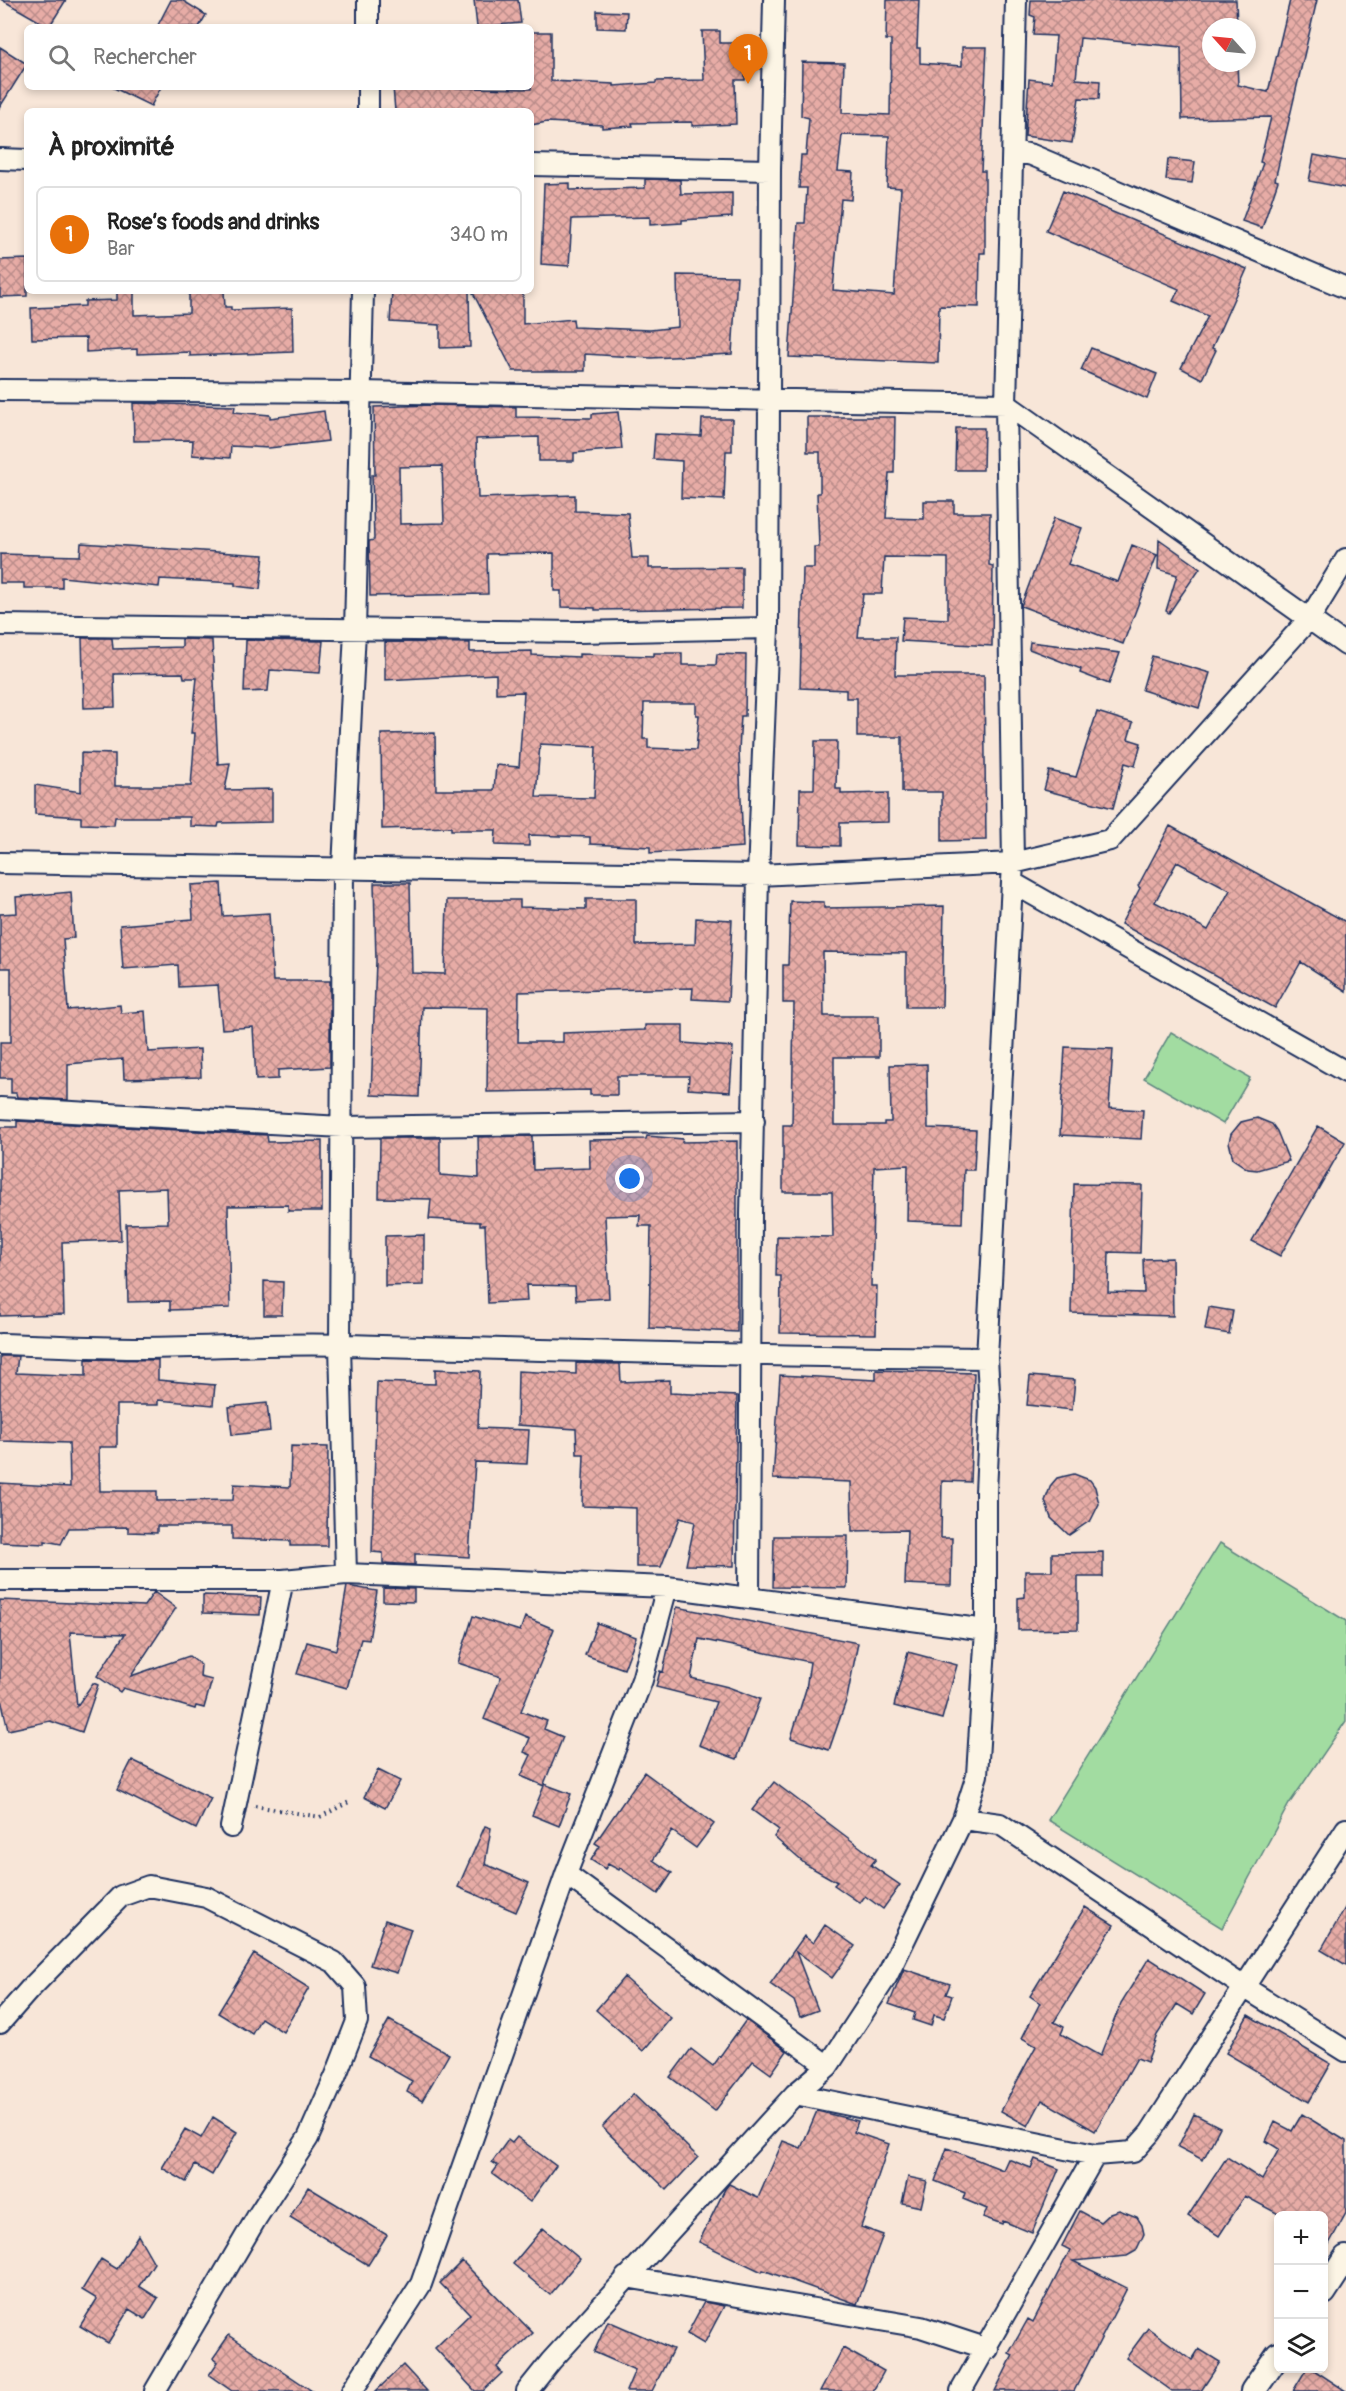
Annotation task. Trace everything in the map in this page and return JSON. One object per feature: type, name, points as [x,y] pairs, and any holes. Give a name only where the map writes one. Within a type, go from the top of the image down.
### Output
[{"type":"street","points":[[368,0],[368,24]]},
{"type":"street","points":[[749,1598],[758,875],[768,628],[770,170],[774,0]]},
{"type":"street","points":[[527,2391],[550,2361],[795,2094],[828,2066],[887,1976],[963,1819],[977,1775],[986,1630],[986,1492],[990,1407],[987,1358],[1013,884],[1006,404],[1016,0]]},
{"type":"street","points":[[368,90],[368,108]]},
{"type":"street","points":[[1014,152],[1032,155],[1346,288]]},
{"type":"street","points":[[0,159],[24,160]]},
{"type":"street","points":[[534,165],[770,170]]},
{"type":"street","points":[[346,1574],[340,1345],[343,868],[355,631],[363,294]]},
{"type":"street","points":[[0,390],[360,392],[1006,404],[1346,645]]},
{"type":"street","points":[[0,863],[758,875],[1013,863],[1110,840],[1310,618],[1346,559]]},
{"type":"street","points":[[0,625],[579,632],[768,628]]},
{"type":"street","points":[[1013,884],[1346,1072]]},
{"type":"street","points":[[0,1108],[342,1127],[754,1121]]},
{"type":"street","points":[[0,1344],[133,1348],[340,1345],[533,1352],[654,1352],[751,1357],[987,1358]]},
{"type":"street","points":[[0,1580],[283,1580],[346,1574],[667,1587],[986,1630]]},
{"type":"street","points":[[231,1827],[283,1580]]},
{"type":"street","points":[[352,2391],[422,2284],[566,1874],[642,1680],[667,1587]]},
{"type":"street","points":[[963,1819],[1000,1824],[1245,1987],[1346,2050]]},
{"type":"street","points":[[795,2094],[1095,2155],[1133,2152],[1150,2133],[1346,1829]]},
{"type":"street","points":[[566,1874],[828,2066]]},
{"type":"street","points":[[0,2023],[121,1896],[149,1886],[206,1897],[334,1962],[355,1986],[357,2021],[308,2138],[257,2217],[155,2391]]},
{"type":"street","points":[[961,2391],[987,2349],[1095,2155]]},
{"type":"street","points":[[1328,2285],[1346,2258]]},
{"type":"street","points":[[626,2277],[921,2327],[987,2349]]},
{"type":"street","points":[[1253,2391],[1274,2361]]},
{"type":"path","points":[[236,1803],[320,1817],[349,1802]]},
{"type":"green space","points":[[1171,1032],[1250,1078],[1223,1124],[1144,1078]]},
{"type":"green space","points":[[1220,1543],[1346,1621],[1346,1721],[1289,1804],[1222,1928],[1048,1820]]},
{"type":"building","points":[[2,0],[66,0],[51,24],[44,24]]},
{"type":"building","points":[[171,0],[182,0],[206,15],[201,24],[159,24]]},
{"type":"building","points":[[474,0],[518,0],[521,23],[477,24]]},
{"type":"building","points":[[887,0],[919,0],[917,48],[920,48],[920,63],[962,66],[962,47],[987,47],[981,171],[985,171],[985,253],[980,253],[979,307],[939,306],[938,363],[789,357],[798,223],[805,223],[807,188],[799,188],[801,155],[806,155],[809,118],[801,116],[802,62],[844,63],[842,113],[890,115],[891,40],[886,40]],"holes":[[[842,135],[889,136],[887,187],[901,188],[894,295],[833,290],[841,199],[851,200],[853,172],[838,171]]]},
{"type":"building","points":[[1031,0],[1236,0],[1237,18],[1202,18],[1202,72],[1237,72],[1238,85],[1268,92],[1290,0],[1317,0],[1275,180],[1278,181],[1262,228],[1242,221],[1263,163],[1260,162],[1271,117],[1182,119],[1181,47],[1080,38],[1076,79],[1100,81],[1099,99],[1079,98],[1072,143],[1025,136],[1029,79],[1052,82],[1056,36],[1033,35],[1035,17],[1030,15]]},
{"type":"building","points":[[597,11],[627,12],[626,29],[597,28]]},
{"type":"building","points":[[702,31],[720,31],[720,43],[746,43],[745,80],[735,80],[736,124],[692,126],[692,122],[632,123],[633,126],[602,128],[602,125],[547,122],[534,124],[534,108],[395,108],[393,90],[534,90],[534,32],[551,32],[551,81],[614,84],[614,86],[656,83],[656,81],[704,80]]},
{"type":"building","points":[[0,47],[24,62],[24,69],[0,107]]},
{"type":"building","points":[[118,90],[159,90],[151,106]]},
{"type":"building","points":[[1314,155],[1346,161],[1346,188],[1309,181]]},
{"type":"building","points":[[1168,159],[1195,162],[1192,183],[1166,180]]},
{"type":"building","points":[[645,179],[680,180],[681,194],[732,193],[732,217],[682,220],[682,223],[650,225],[650,217],[572,219],[569,266],[541,264],[544,184],[570,183],[570,190],[645,188]]},
{"type":"building","points":[[1063,191],[1247,269],[1212,348],[1216,350],[1202,379],[1181,368],[1208,316],[1173,301],[1179,289],[1046,231]]},
{"type":"building","points":[[24,259],[24,294],[27,296],[0,297],[0,260]]},
{"type":"building","points":[[677,275],[737,276],[732,354],[651,358],[585,354],[585,371],[513,371],[474,294],[523,294],[523,324],[573,319],[574,327],[650,330],[678,327]]},
{"type":"building","points":[[117,294],[134,294],[134,315],[189,313],[189,294],[224,294],[225,307],[231,307],[231,310],[292,308],[293,352],[190,356],[190,352],[137,354],[137,349],[86,352],[86,338],[32,339],[31,308],[85,306],[85,301],[117,300]]},
{"type":"building","points":[[392,294],[469,294],[470,347],[440,348],[440,325],[390,322]]},
{"type":"building","points":[[1091,348],[1157,374],[1147,399],[1081,370]]},
{"type":"building","points":[[133,403],[235,406],[234,412],[270,415],[270,418],[324,411],[328,441],[269,448],[231,446],[230,458],[192,455],[193,440],[134,441]]},
{"type":"building","points":[[432,405],[516,407],[516,417],[592,418],[592,414],[618,412],[622,449],[574,453],[574,461],[539,461],[539,437],[476,439],[478,498],[575,495],[575,511],[628,513],[632,558],[649,558],[649,568],[742,567],[742,608],[595,610],[595,608],[561,607],[561,591],[554,591],[554,553],[487,554],[488,594],[370,596],[369,541],[374,540],[372,475],[375,475],[374,407]],"holes":[[[442,466],[444,523],[400,524],[399,467]]]},
{"type":"building","points":[[807,417],[895,417],[894,473],[889,473],[886,518],[924,519],[924,501],[954,501],[954,513],[990,513],[989,565],[993,566],[992,646],[901,641],[903,617],[948,619],[948,558],[884,557],[882,594],[863,594],[858,637],[896,637],[895,675],[984,675],[986,840],[942,841],[942,792],[902,792],[902,737],[857,737],[857,698],[846,698],[846,690],[800,688],[803,568],[814,568],[814,547],[819,547],[817,493],[820,493],[820,452],[807,452]]},
{"type":"building","points":[[702,419],[732,419],[732,451],[726,451],[724,500],[681,498],[682,461],[653,459],[655,434],[701,436]]},
{"type":"building","points":[[956,428],[984,428],[983,470],[955,470]]},
{"type":"building","points":[[1054,518],[1082,528],[1068,564],[1118,582],[1132,545],[1157,555],[1123,644],[1021,606]]},
{"type":"building","points":[[1159,539],[1200,568],[1169,613],[1166,611],[1177,575],[1158,569]]},
{"type":"building","points":[[81,543],[264,555],[260,589],[235,586],[235,583],[160,579],[159,587],[62,577],[62,588],[24,588],[24,583],[0,583],[0,554],[80,556]]},
{"type":"building","points":[[82,638],[112,638],[113,649],[182,647],[182,639],[212,640],[218,764],[230,763],[225,790],[272,789],[272,822],[219,823],[218,827],[190,826],[190,817],[115,817],[114,825],[81,824],[81,817],[35,814],[35,785],[81,792],[81,753],[115,754],[115,786],[191,786],[195,733],[191,733],[197,678],[184,678],[183,673],[114,674],[115,707],[84,708]]},
{"type":"building","points":[[246,640],[323,641],[320,673],[270,670],[268,691],[244,692]]},
{"type":"building","points":[[385,642],[470,643],[470,652],[532,651],[532,655],[579,657],[579,654],[654,656],[654,653],[682,653],[682,665],[716,665],[717,654],[746,655],[745,716],[741,716],[739,751],[743,847],[650,853],[650,847],[590,844],[590,837],[529,835],[529,846],[495,845],[496,830],[451,830],[451,827],[382,829],[381,734],[435,733],[436,790],[494,790],[496,765],[519,767],[524,692],[496,693],[496,674],[385,680]],"holes":[[[644,703],[696,703],[696,715],[699,715],[696,750],[648,748],[648,739],[643,739]],[[540,744],[596,747],[594,798],[536,797]]]},
{"type":"building","points":[[1030,642],[1120,653],[1109,684],[1080,673],[1081,669],[1029,649]]},
{"type":"building","points":[[1152,656],[1210,673],[1199,708],[1142,690]]},
{"type":"building","points":[[1097,712],[1133,723],[1128,739],[1141,743],[1135,766],[1125,763],[1113,808],[1044,790],[1049,771],[1076,777]]},
{"type":"building","points":[[815,741],[837,741],[836,789],[841,789],[841,794],[888,793],[888,822],[840,823],[840,846],[799,845],[800,789],[814,789]]},
{"type":"building","points":[[1170,826],[1346,922],[1346,991],[1301,962],[1275,1008],[1121,924],[1140,888],[1138,886]],"holes":[[[1177,862],[1230,890],[1208,930],[1155,902]]]},
{"type":"building","points":[[221,883],[223,916],[269,913],[273,981],[330,981],[330,1067],[278,1070],[278,1079],[256,1080],[253,1027],[222,1029],[218,985],[179,987],[178,965],[123,969],[120,925],[193,919],[191,885]]},
{"type":"building","points":[[374,883],[410,883],[412,973],[445,974],[447,900],[520,900],[520,907],[586,909],[586,899],[636,899],[636,945],[695,944],[696,918],[732,920],[728,1001],[692,999],[693,988],[519,992],[518,1042],[563,1042],[563,1033],[645,1030],[645,1025],[683,1025],[683,1043],[733,1047],[730,1092],[688,1089],[689,1076],[617,1076],[617,1095],[590,1095],[590,1090],[487,1092],[488,1008],[422,1007],[419,1097],[371,1095],[376,961]]},
{"type":"building","points":[[71,892],[74,938],[63,939],[68,1010],[120,1005],[121,1013],[145,1011],[148,1052],[200,1049],[201,1077],[124,1079],[123,1059],[68,1064],[68,1100],[17,1097],[16,1093],[11,1093],[11,1078],[0,1078],[0,1042],[11,1042],[11,968],[0,968],[0,914],[17,913],[16,897]]},
{"type":"building","points":[[790,901],[824,902],[824,908],[944,906],[942,1007],[906,1007],[906,953],[823,952],[824,1016],[879,1016],[879,1057],[834,1057],[834,1125],[884,1125],[884,1122],[891,1122],[890,1065],[927,1064],[928,1128],[976,1130],[974,1170],[964,1170],[962,1223],[907,1221],[908,1165],[874,1167],[871,1286],[877,1286],[876,1334],[780,1333],[781,1276],[776,1276],[777,1236],[833,1237],[832,1192],[783,1192],[783,1125],[792,1125],[794,1003],[783,1003],[783,965],[788,965]]},
{"type":"building","points":[[1065,1047],[1113,1049],[1109,1108],[1143,1110],[1141,1139],[1060,1135]]},
{"type":"building","points":[[1257,1118],[1272,1124],[1289,1161],[1257,1170],[1248,1169],[1233,1159],[1229,1142],[1231,1134],[1241,1122]]},
{"type":"building","points":[[17,1121],[267,1135],[268,1142],[322,1141],[322,1211],[288,1211],[288,1205],[228,1206],[230,1308],[170,1310],[170,1301],[128,1302],[126,1224],[168,1223],[167,1188],[119,1190],[121,1240],[62,1242],[64,1314],[0,1316],[0,1127],[17,1127]]},
{"type":"building","points":[[1318,1126],[1345,1142],[1280,1256],[1252,1241]]},
{"type":"building","points":[[532,1136],[533,1170],[590,1168],[589,1140],[646,1139],[647,1136],[683,1139],[682,1142],[737,1141],[737,1332],[649,1328],[651,1226],[639,1226],[640,1215],[605,1216],[609,1298],[576,1300],[575,1286],[526,1285],[527,1301],[488,1303],[485,1225],[480,1225],[480,1222],[429,1219],[431,1199],[379,1198],[380,1138],[440,1138],[440,1175],[479,1178],[478,1137]]},
{"type":"building","points":[[1074,1184],[1142,1185],[1140,1253],[1109,1252],[1108,1292],[1144,1293],[1143,1259],[1172,1258],[1173,1316],[1071,1313]]},
{"type":"building","points":[[424,1235],[424,1285],[385,1286],[385,1236]]},
{"type":"building","points":[[264,1281],[283,1282],[282,1315],[264,1315]]},
{"type":"building","points":[[1209,1307],[1233,1311],[1229,1334],[1205,1330]]},
{"type":"building","points":[[0,1356],[18,1356],[16,1373],[86,1376],[86,1359],[158,1360],[158,1380],[215,1385],[213,1405],[158,1400],[158,1405],[117,1405],[117,1447],[99,1447],[100,1491],[157,1491],[157,1501],[233,1500],[234,1484],[290,1487],[291,1446],[328,1447],[327,1546],[290,1546],[290,1541],[232,1539],[232,1526],[157,1526],[157,1533],[128,1532],[128,1527],[69,1528],[61,1544],[45,1541],[45,1544],[0,1542],[0,1483],[70,1487],[69,1443],[0,1441]]},
{"type":"building","points":[[576,1363],[620,1364],[621,1382],[670,1380],[670,1393],[737,1396],[734,1566],[686,1565],[695,1522],[680,1518],[661,1567],[636,1567],[636,1508],[582,1506],[584,1454],[577,1454],[576,1429],[517,1425],[518,1371],[576,1374]]},
{"type":"building","points":[[435,1369],[480,1371],[478,1428],[529,1430],[527,1464],[475,1462],[469,1557],[415,1554],[415,1565],[383,1563],[383,1553],[372,1552],[377,1382],[435,1384]]},
{"type":"building","points":[[876,1370],[974,1373],[970,1482],[942,1481],[941,1538],[952,1538],[951,1586],[905,1584],[907,1530],[852,1531],[851,1482],[773,1479],[780,1375],[876,1380]]},
{"type":"building","points":[[1030,1376],[1075,1380],[1072,1410],[1027,1405]]},
{"type":"building","points":[[267,1403],[270,1431],[232,1435],[229,1407]]},
{"type":"building","points":[[1074,1474],[1090,1480],[1095,1487],[1099,1504],[1091,1520],[1069,1535],[1051,1518],[1045,1501],[1051,1485],[1057,1478]]},
{"type":"building","points":[[774,1536],[848,1536],[847,1588],[773,1587]]},
{"type":"building","points":[[1103,1552],[1103,1577],[1078,1577],[1078,1629],[1018,1630],[1018,1598],[1025,1597],[1025,1571],[1052,1571],[1052,1553]]},
{"type":"building","points":[[347,1586],[377,1591],[369,1640],[361,1639],[347,1688],[297,1674],[307,1642],[336,1650]]},
{"type":"building","points":[[383,1588],[414,1589],[414,1602],[383,1601]]},
{"type":"building","points":[[154,1592],[176,1608],[131,1676],[189,1656],[201,1665],[200,1677],[212,1680],[204,1708],[196,1706],[195,1709],[123,1688],[120,1692],[97,1676],[125,1634],[70,1632],[77,1706],[93,1683],[98,1685],[82,1732],[50,1721],[8,1730],[0,1695],[0,1600],[144,1606]]},
{"type":"building","points":[[203,1595],[261,1597],[260,1615],[203,1613]]},
{"type":"building","points":[[677,1607],[858,1643],[847,1698],[829,1750],[791,1738],[806,1689],[810,1662],[699,1639],[691,1678],[728,1687],[760,1699],[737,1759],[699,1745],[716,1702],[656,1687],[660,1671],[663,1672]]},
{"type":"building","points":[[473,1616],[520,1631],[525,1617],[554,1629],[521,1711],[547,1721],[544,1729],[563,1737],[544,1784],[571,1794],[559,1826],[532,1815],[544,1786],[521,1776],[531,1755],[524,1752],[530,1738],[484,1719],[501,1677],[458,1663]]},
{"type":"building","points":[[597,1623],[636,1637],[624,1669],[585,1655]]},
{"type":"building","points":[[908,1652],[957,1665],[942,1719],[894,1706]]},
{"type":"building","points":[[132,1760],[211,1798],[196,1829],[117,1790]]},
{"type":"building","points":[[378,1770],[400,1781],[385,1808],[364,1797]]},
{"type":"building","points":[[644,1772],[714,1824],[696,1848],[672,1831],[653,1860],[672,1873],[658,1894],[620,1868],[619,1870],[608,1864],[605,1869],[591,1860],[600,1846],[595,1843]]},
{"type":"building","points":[[774,1782],[876,1859],[871,1865],[900,1885],[883,1909],[865,1896],[860,1903],[834,1885],[837,1882],[805,1864],[774,1837],[779,1830],[752,1810]]},
{"type":"building","points":[[485,1826],[491,1828],[485,1864],[529,1883],[516,1912],[458,1887]]},
{"type":"building","points":[[1346,1906],[1346,1965],[1321,1950]]},
{"type":"building","points":[[1085,1907],[1114,1925],[1054,2022],[1064,2027],[1061,2034],[1100,2056],[1121,2003],[1149,1958],[1205,1994],[1193,2014],[1177,2004],[1157,2035],[1147,2062],[1137,2058],[1095,2131],[1042,2100],[1028,2126],[1001,2111],[1036,2046],[1022,2038],[1040,2003],[1030,1996]]},
{"type":"building","points":[[385,1920],[411,1929],[397,1973],[370,1965]]},
{"type":"building","points":[[825,1925],[855,1946],[832,1978],[796,1952],[818,2010],[800,2017],[794,2001],[770,1984],[804,1936],[813,1943]]},
{"type":"building","points":[[254,1954],[309,1988],[283,2032],[261,2018],[252,2034],[218,2013]]},
{"type":"building","points":[[904,1969],[950,1984],[946,1994],[952,1996],[944,2018],[934,2015],[931,2026],[913,2020],[915,2013],[889,2004]]},
{"type":"building","points":[[624,1977],[671,2018],[643,2051],[596,2010]]},
{"type":"building","points":[[1248,2015],[1331,2064],[1309,2102],[1226,2053]]},
{"type":"building","points":[[389,2020],[449,2054],[422,2101],[407,2092],[412,2081],[368,2056]]},
{"type":"building","points":[[746,2020],[787,2051],[771,2074],[753,2061],[715,2111],[670,2077],[691,2049],[713,2066]]},
{"type":"building","points":[[633,2094],[698,2157],[667,2190],[602,2127]]},
{"type":"building","points":[[817,2111],[858,2121],[854,2132],[889,2144],[861,2227],[883,2235],[857,2304],[763,2270],[762,2272],[699,2242],[729,2184],[758,2198],[783,2141],[801,2148]]},
{"type":"building","points":[[1194,2114],[1220,2127],[1203,2160],[1178,2147]]},
{"type":"building","points":[[1302,2114],[1346,2141],[1346,2213],[1328,2246],[1328,2211],[1274,2212],[1245,2196],[1219,2236],[1188,2216],[1227,2157],[1262,2180],[1279,2149],[1266,2141],[1275,2122],[1292,2131]]},
{"type":"building","points":[[213,2117],[237,2132],[212,2175],[195,2165],[186,2182],[162,2168],[185,2129],[201,2138]]},
{"type":"building","points":[[517,2137],[556,2166],[530,2202],[492,2174],[498,2166],[492,2162],[508,2140],[512,2143]]},
{"type":"building","points":[[947,2148],[1003,2170],[1008,2159],[1031,2168],[1035,2159],[1059,2169],[1032,2233],[1003,2221],[1002,2224],[983,2217],[987,2209],[963,2199],[965,2193],[935,2181]]},
{"type":"building","points":[[908,2177],[927,2181],[921,2207],[902,2203]]},
{"type":"building","points":[[308,2187],[387,2235],[368,2265],[290,2217]]},
{"type":"building","points":[[1119,2210],[1137,2217],[1142,2225],[1144,2234],[1136,2251],[1127,2256],[1073,2261],[1127,2288],[1074,2391],[995,2391],[1013,2355],[1009,2353],[1028,2319],[1033,2322],[1070,2250],[1062,2246],[1080,2211],[1100,2222],[1110,2213]]},
{"type":"building","points":[[543,2228],[580,2259],[550,2295],[513,2264]]},
{"type":"building","points":[[138,2235],[154,2263],[139,2286],[158,2298],[145,2319],[129,2309],[108,2343],[80,2326],[97,2299],[82,2290],[101,2259],[117,2269]]},
{"type":"building","points":[[462,2261],[533,2333],[497,2367],[502,2373],[483,2391],[475,2391],[435,2348],[470,2314],[440,2283]]},
{"type":"building","points":[[704,2302],[724,2306],[704,2344],[687,2334]]},
{"type":"building","points":[[608,2321],[673,2349],[652,2391],[626,2391],[635,2370],[594,2352]]},
{"type":"building","points":[[1148,2328],[1192,2360],[1199,2349],[1220,2362],[1201,2391],[1172,2391],[1126,2358]]},
{"type":"building","points":[[229,2335],[312,2391],[232,2391],[209,2375],[218,2362],[213,2358]]},
{"type":"building","points":[[843,2348],[884,2371],[873,2391],[820,2391]]},
{"type":"building","points":[[403,2365],[427,2391],[376,2391]]},
{"type":"building","points":[[1304,2373],[1319,2373],[1346,2391],[1293,2391]]},
{"type":"place","name":"Rose’s foods and drinks","points":[[748,84]]}]
